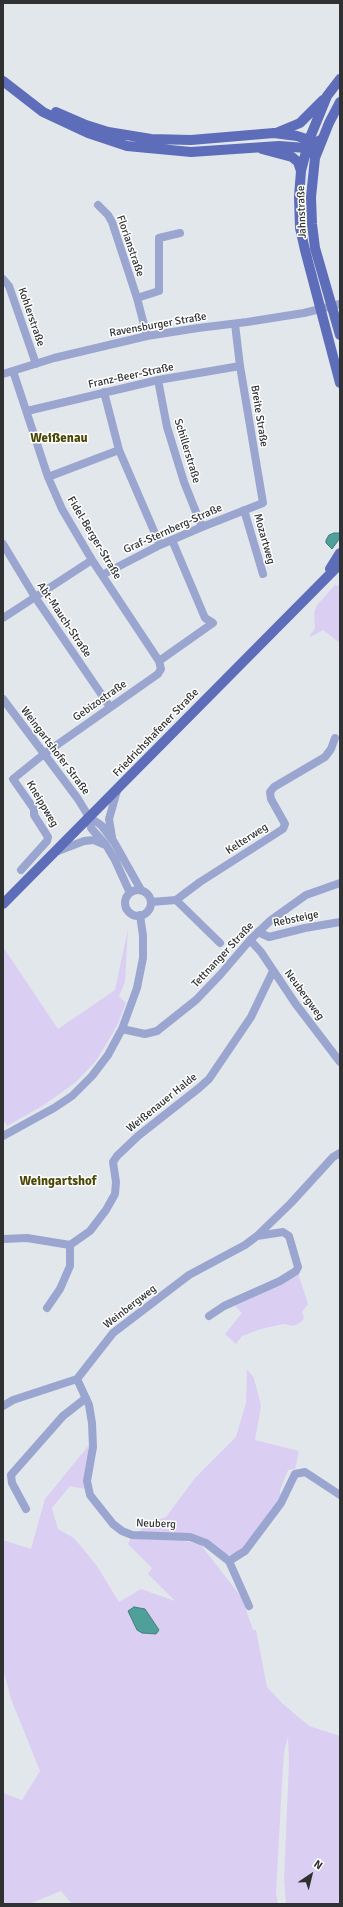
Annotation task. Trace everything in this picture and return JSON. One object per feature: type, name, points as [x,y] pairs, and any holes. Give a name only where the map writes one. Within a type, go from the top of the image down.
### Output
[{"type":"main road","name":"Jahnstraße","points":[[340,79],[327,96],[309,145],[301,171],[299,197],[300,228],[340,383]]},
{"type":"main road","points":[[3,81],[43,112],[72,127],[127,146],[191,152],[309,145]]},
{"type":"main road","points":[[274,134],[300,123],[327,96]]},
{"type":"main road","points":[[26,98],[86,125],[108,132],[129,136],[151,139],[191,140],[274,134],[297,136],[309,145],[315,158]]},
{"type":"main road","name":"Jahnstraße","points":[[340,102],[322,139],[315,158],[311,197],[315,248],[336,306],[340,335]]},
{"type":"main road","name":"Jahnstraße","points":[[309,145],[322,139]]},
{"type":"main road","points":[[259,148],[292,157],[298,162],[301,171]]},
{"type":"main road","name":"Friedrichshafener Straße","points":[[325,578],[340,553]]},
{"type":"main road","name":"Friedrichshafener Straße","points":[[3,904],[340,564]]},
{"type":"street","name":"Florianstraße","points":[[98,205],[108,215],[112,222],[137,298],[147,336]]},
{"type":"street","name":"Florianstraße","points":[[137,298],[159,291],[159,238],[180,234]]},
{"type":"street","name":"Kohlerstraße","points":[[3,278],[9,286],[36,364]]},
{"type":"street","points":[[320,310],[336,306]]},
{"type":"street","name":"Ravensburger Straße","points":[[3,374],[36,364],[147,336],[235,324],[320,310]]},
{"type":"street","name":"Breite Straße","points":[[235,324],[240,366],[263,503],[255,506]]},
{"type":"street","name":"Franz-Beer-Straße","points":[[27,411],[158,380],[240,366]]},
{"type":"street","name":"Fidel-Berger-Straße","points":[[13,371],[48,477],[62,509],[92,560],[159,661]]},
{"type":"street","name":"Schillerstraße","points":[[158,380],[167,427],[184,482],[202,526]]},
{"type":"street","points":[[104,392],[119,450],[160,545]]},
{"type":"street","points":[[48,477],[119,450]]},
{"type":"street","name":"Graf-Sternberg-Straße","points":[[102,575],[160,545],[202,526],[255,506]]},
{"type":"street","name":"Mozartweg","points":[[244,510],[263,574]]},
{"type":"street","points":[[159,661],[213,623],[205,618],[172,540]]},
{"type":"street","name":"Abt-Mauch-Straße","points":[[3,544],[35,597],[110,707]]},
{"type":"street","points":[[3,618],[92,560]]},
{"type":"street","name":"Gebizostraße","points":[[44,754],[158,674],[161,669],[159,661]]},
{"type":"street","name":"Weingartshofer Straße","points":[[3,699],[78,799],[89,817]]},
{"type":"street","points":[[325,757],[331,749],[335,738]]},
{"type":"street","name":"Kelterweg","points":[[176,900],[200,882],[283,829],[285,824],[271,799],[270,792],[274,787],[340,748]]},
{"type":"street","name":"Kneippweg","points":[[21,870],[47,841],[48,837],[34,815],[34,809],[13,779],[44,754]]},
{"type":"street","points":[[117,790],[109,819],[110,843],[141,890],[147,894],[151,902],[149,910],[140,915],[131,914],[126,907],[126,899],[130,893],[141,890]]},
{"type":"street","points":[[89,817],[101,825],[110,843],[130,893]]},
{"type":"street","points":[[53,853],[84,841],[94,840],[110,843]]},
{"type":"street","name":"Tettnanger Straße","points":[[122,1029],[145,1034],[157,1031],[196,1000],[250,940],[271,920],[306,895],[340,883]]},
{"type":"street","points":[[151,902],[176,900],[220,943]]},
{"type":"street","points":[[3,1136],[54,1108],[83,1086],[100,1067],[122,1029],[137,988],[141,965],[143,936],[140,915]]},
{"type":"street","name":"Rebsteige","points":[[258,932],[269,937],[305,928],[340,922]]},
{"type":"street","name":"Neubergweg","points":[[250,940],[261,952],[273,971],[340,1062]]},
{"type":"street","name":"Weißenauer Halde","points":[[70,1245],[90,1231],[112,1200],[116,1187],[113,1162],[117,1156],[138,1136],[209,1079],[244,1028],[273,971]]},
{"type":"street","name":"Weinbergweg","points":[[77,1379],[113,1333],[189,1275],[245,1245],[257,1236],[291,1203],[333,1157],[340,1153]]},
{"type":"street","name":"Weinbergweg","points":[[209,1316],[224,1306],[280,1281],[296,1271],[298,1267],[289,1236],[283,1232],[257,1236]]},
{"type":"street","points":[[3,1239],[27,1238],[70,1245],[70,1266],[60,1289],[47,1308]]},
{"type":"street","points":[[3,1406],[13,1400],[77,1379]]},
{"type":"street","name":"Neuberg","points":[[77,1379],[91,1411],[94,1434],[87,1481],[90,1494],[113,1524],[122,1531],[132,1535],[168,1535],[198,1539],[206,1543],[229,1561],[249,1606]]},
{"type":"street","points":[[26,1509],[12,1483],[11,1475],[63,1416],[86,1398]]},
{"type":"street","points":[[229,1561],[245,1551],[281,1503],[295,1474],[305,1472],[340,1495]]},
{"type":"shaded area","points":[[340,533],[340,538],[332,549],[326,543],[326,540],[329,535]]},
{"type":"shaded area","points":[[335,585],[340,586],[340,643],[323,630],[311,637],[310,635],[315,628],[314,613],[317,605]]},
{"type":"shaded area","points":[[128,929],[125,982],[119,996],[126,1003],[117,1026],[96,1061],[76,1082],[44,1105],[7,1126],[3,1119],[3,947],[58,1029],[115,990]]},
{"type":"shaded area","points":[[298,1273],[308,1304],[302,1312],[304,1318],[301,1322],[294,1326],[283,1324],[261,1329],[242,1336],[236,1344],[225,1334],[242,1313],[235,1306],[278,1286]]},
{"type":"shaded area","points":[[247,1369],[254,1378],[261,1406],[255,1440],[299,1451],[295,1469],[288,1470],[280,1490],[281,1503],[237,1554],[225,1555],[207,1539],[189,1534],[139,1532],[146,1524],[166,1517],[195,1478],[236,1437],[246,1403]]},
{"type":"shaded area","points":[[89,1445],[85,1489],[70,1486],[52,1508],[58,1529],[74,1538],[97,1566],[119,1602],[141,1589],[175,1601],[148,1574],[152,1568],[128,1544],[130,1539],[173,1538],[201,1545],[242,1598],[253,1630],[256,1630],[267,1687],[283,1704],[309,1726],[340,1736],[340,1904],[286,1904],[284,1880],[289,1763],[288,1737],[284,1752],[282,1783],[276,1892],[278,1904],[72,1904],[61,1891],[29,1904],[3,1904],[3,1793],[22,1800],[40,1771],[11,1699],[3,1669],[3,1540],[31,1549],[45,1499]],"holes":[[[129,1611],[156,1634],[142,1633],[137,1630]]]},
{"type":"shaded area","points":[[134,1607],[145,1609],[159,1630],[156,1634],[142,1633],[137,1630],[128,1611]]},
{"type":"district","name":"Weißenau","points":[[59,439]]},
{"type":"district","name":"Weingartshof","points":[[58,1182]]}]
